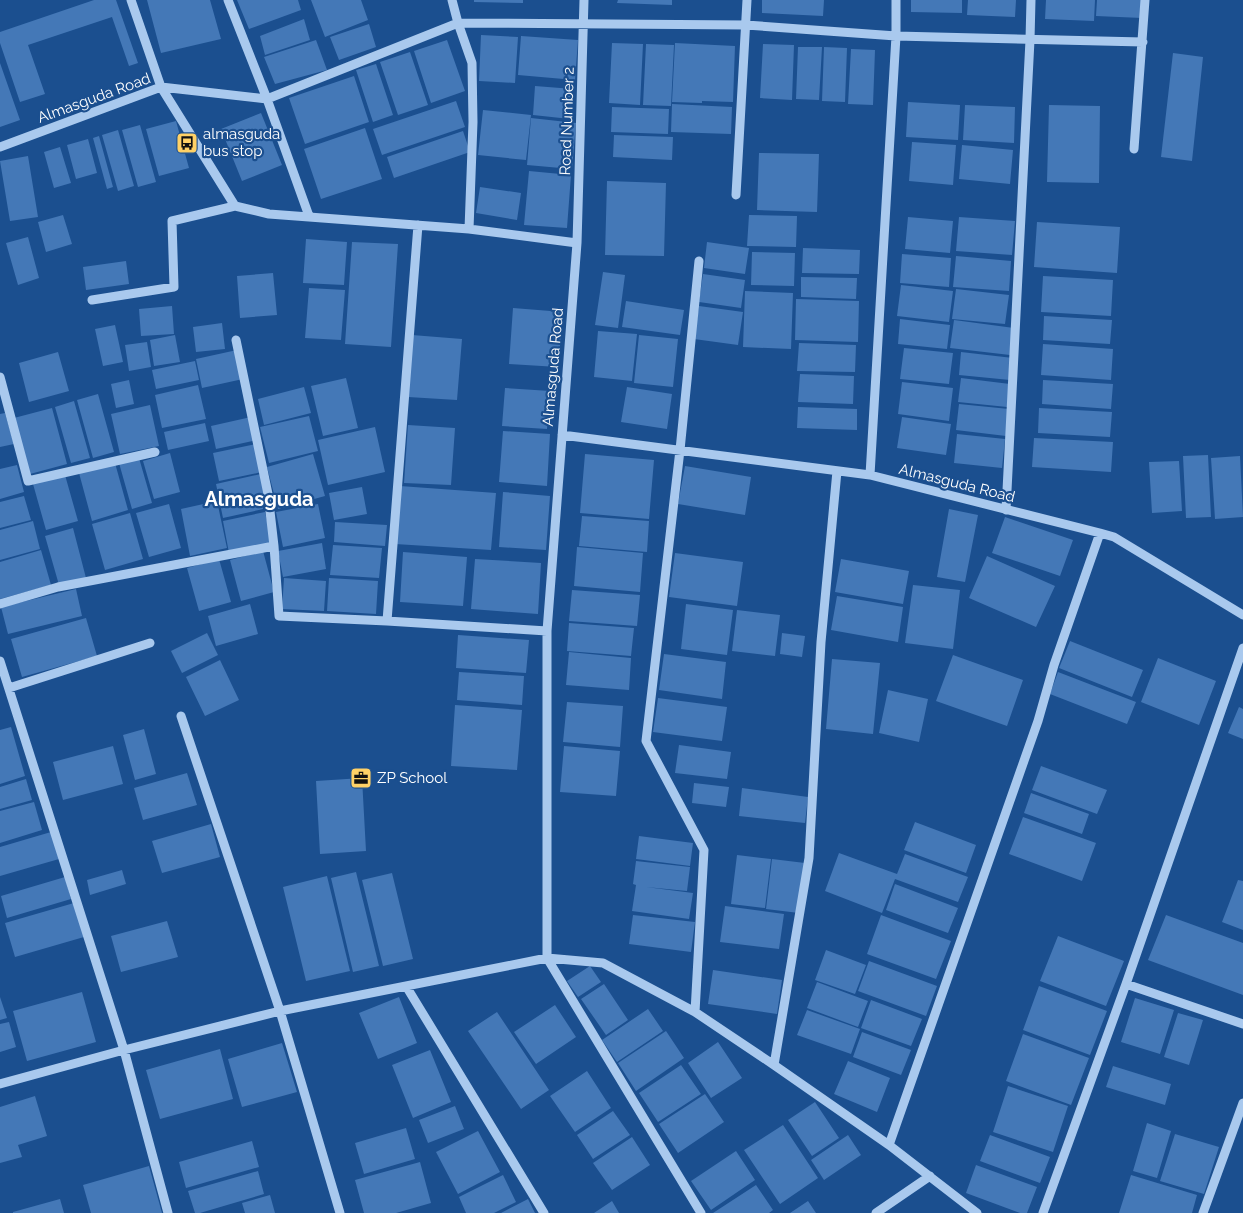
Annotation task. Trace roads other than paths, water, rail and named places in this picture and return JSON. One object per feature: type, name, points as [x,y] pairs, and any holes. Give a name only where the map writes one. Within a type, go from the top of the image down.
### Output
[{"type":"street","points":[[131,0],[160,87],[267,99],[458,23],[746,24],[896,36],[1143,42]]},
{"type":"street","points":[[228,0],[267,99],[309,216]]},
{"type":"street","points":[[452,0],[472,64],[473,122],[469,229]]},
{"type":"street","name":"Road Number 2","points":[[577,243],[584,0]]},
{"type":"street","points":[[736,195],[747,0]]},
{"type":"street","points":[[870,475],[896,36],[896,0]]},
{"type":"street","points":[[1006,510],[1031,0]]},
{"type":"street","points":[[1134,149],[1145,0]]},
{"type":"street","name":"Almasguda Road","points":[[0,147],[160,87],[235,206]]},
{"type":"street","points":[[92,300],[174,287],[172,221],[235,206],[269,214],[469,229],[577,243]]},
{"type":"street","points":[[387,621],[418,225]]},
{"type":"street","name":"Almasguda Road","points":[[577,243],[562,435],[870,475],[1114,536],[1243,615]]},
{"type":"street","points":[[695,1012],[704,850],[646,742],[700,261]]},
{"type":"street","points":[[236,340],[268,494],[279,616],[547,631]]},
{"type":"street","points":[[0,377],[28,481],[155,452]]},
{"type":"street","points":[[562,435],[547,631],[547,958],[701,1213]]},
{"type":"street","points":[[774,1065],[809,858],[821,642],[837,470]]},
{"type":"street","points":[[889,1145],[1038,721],[1054,665],[1100,533]]},
{"type":"street","points":[[0,604],[58,587],[274,546]]},
{"type":"street","points":[[9,688],[150,643]]},
{"type":"street","points":[[1043,1213],[1126,984],[1243,648]]},
{"type":"street","points":[[0,661],[124,1050],[168,1213]]},
{"type":"street","points":[[181,716],[280,1011],[340,1213]]},
{"type":"street","points":[[0,1084],[124,1050],[280,1011],[547,958],[603,963],[695,1012],[889,1145],[978,1213]]},
{"type":"street","points":[[1126,984],[1243,1024]]},
{"type":"street","points":[[406,986],[544,1213]]},
{"type":"street","points":[[1203,1213],[1243,1103]]},
{"type":"street","points":[[876,1213],[930,1176]]},
{"type":"place","name":"almasguda bus stop","points":[[187,143]]},
{"type":"place","name":"ZP School","points":[[361,778]]},
{"type":"district","name":"Almasguda","points":[[259,499]]}]
